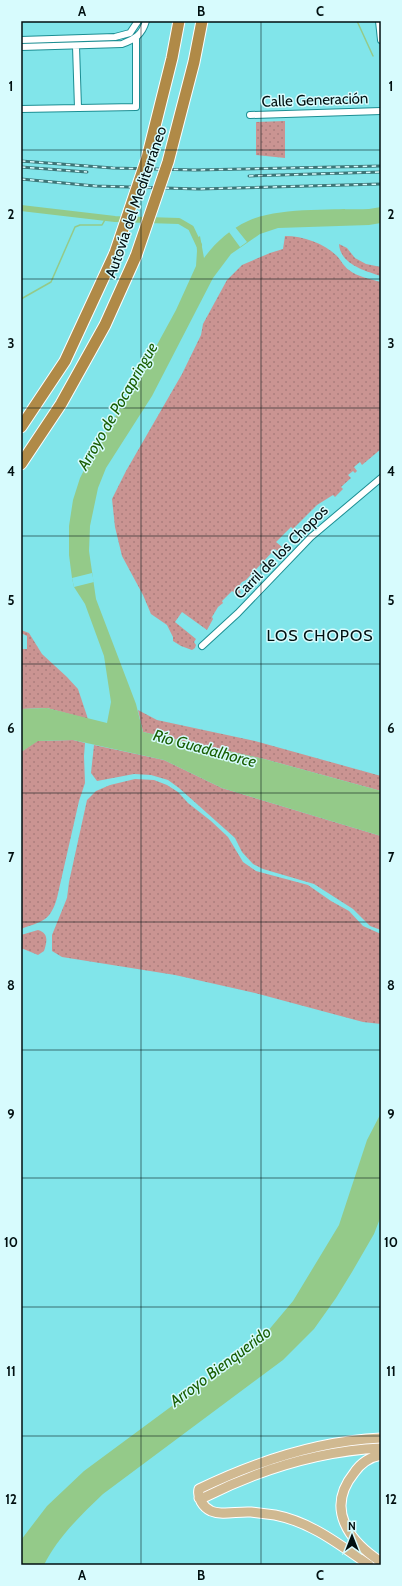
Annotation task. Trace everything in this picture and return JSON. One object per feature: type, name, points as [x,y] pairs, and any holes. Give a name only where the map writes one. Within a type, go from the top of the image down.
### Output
[{"type":"highway","name":"Autovía del Mediterráneo","points":[[21,427],[65,360],[115,253],[147,158],[172,58],[179,21]]},
{"type":"highway","name":"Autovía del Mediterráneo","points":[[21,464],[61,404],[105,325],[136,256],[168,162],[194,62],[202,21]]},
{"type":"main road","points":[[201,1494],[243,1469],[294,1452],[332,1443],[381,1438]]},
{"type":"main road","points":[[201,1494],[295,1461],[344,1451],[381,1448]]},
{"type":"main road","points":[[381,1455],[364,1463],[353,1473],[342,1496],[342,1506],[343,1518],[352,1538],[368,1553],[381,1562]]},
{"type":"main road","points":[[201,1494],[203,1505],[220,1514],[251,1512],[276,1516],[297,1522],[338,1543],[369,1565]]},
{"type":"street","points":[[21,39],[115,37],[130,33],[138,21]]},
{"type":"street","points":[[21,47],[122,44],[136,39],[144,30],[146,21]]},
{"type":"street","points":[[379,21],[381,40]]},
{"type":"street","points":[[21,109],[136,107],[136,39]]},
{"type":"street","points":[[76,46],[78,108]]},
{"type":"street","name":"Calle Generación","points":[[250,115],[381,111]]},
{"type":"street","name":"Carril de los Chopos","points":[[202,646],[238,613],[311,536],[381,478]]},
{"type":"shaded area","points":[[285,121],[285,158],[256,155],[256,122]]},
{"type":"shaded area","points":[[285,236],[299,237],[320,244],[332,251],[346,267],[356,274],[364,278],[381,282],[381,449],[362,465],[360,462],[354,467],[357,471],[355,473],[353,471],[348,475],[351,478],[341,487],[343,489],[335,497],[333,495],[317,505],[293,529],[291,527],[276,542],[282,547],[277,551],[275,549],[246,580],[242,582],[237,588],[241,592],[238,595],[232,591],[222,601],[223,603],[218,607],[212,617],[213,619],[207,630],[182,612],[175,622],[196,639],[194,642],[196,645],[195,648],[192,650],[173,641],[173,637],[167,625],[151,614],[143,595],[122,556],[115,527],[112,499],[126,471],[182,374],[201,335],[203,324],[227,280],[242,265],[283,249]]},
{"type":"shaded area","points":[[339,244],[347,248],[355,258],[366,264],[381,267],[381,276],[354,266],[344,257],[340,251]]},
{"type":"shaded area","points":[[21,630],[29,633],[42,654],[78,689],[88,719],[47,708],[21,709],[21,649],[27,649],[27,636],[21,633]]},
{"type":"shaded area","points":[[138,710],[157,720],[255,741],[381,776],[381,791],[264,759],[143,732]]},
{"type":"shaded area","points":[[73,740],[85,743],[85,783],[79,801],[57,898],[51,912],[44,920],[21,929],[21,752],[37,741]]},
{"type":"shaded area","points":[[94,745],[164,760],[222,788],[381,836],[381,930],[370,926],[353,909],[314,884],[263,869],[253,864],[242,852],[235,838],[168,780],[151,775],[134,774],[97,781],[91,773]]},
{"type":"shaded area","points":[[135,779],[154,780],[167,785],[178,792],[188,803],[228,837],[243,862],[256,871],[308,885],[349,911],[363,926],[381,934],[381,1024],[363,1022],[255,993],[175,975],[62,957],[52,951],[52,935],[67,898],[69,882],[87,800],[96,791],[110,785]]},
{"type":"shaded area","points":[[38,930],[44,933],[46,936],[46,941],[44,951],[38,955],[21,948],[21,935]]},
{"type":"water","name":"Río Guadalhorce","points":[[381,207],[381,223],[369,225],[278,228],[260,234],[231,254],[213,278],[152,396],[106,468],[98,488],[90,526],[89,551],[96,599],[136,704],[143,732],[264,759],[381,791],[381,836],[222,788],[164,760],[73,740],[38,741],[21,752],[21,709],[47,708],[107,723],[111,702],[104,656],[85,604],[74,587],[72,578],[69,555],[69,526],[73,500],[80,478],[94,451],[140,376],[176,310],[196,266],[196,239],[200,236],[204,258],[229,232],[241,224],[260,217],[290,211],[369,209]]},
{"type":"water","points":[[381,1113],[381,1216],[374,1234],[352,1272],[314,1329],[283,1360],[103,1494],[63,1536],[49,1555],[44,1565],[21,1565],[21,1540],[47,1506],[84,1471],[230,1363],[267,1332],[293,1301],[339,1225],[367,1140]]},
{"type":"pier","points":[[235,227],[247,242],[240,247],[229,232]]},
{"type":"pier","points":[[92,573],[94,582],[74,587],[72,578]]},
{"type":"waterway","points":[[357,21],[373,56]]},
{"type":"waterway","points":[[21,208],[115,219],[179,221],[191,228],[199,245]]},
{"type":"waterway","points":[[21,299],[51,282],[75,227],[80,225],[102,225],[106,218]]},
{"type":"railway","points":[[21,161],[113,168],[195,170],[381,166]]},
{"type":"railway","points":[[21,167],[87,172]]},
{"type":"railway","points":[[249,176],[381,172]]},
{"type":"railway","points":[[21,179],[95,186],[199,189],[381,184]]},
{"type":"district","name":"LOS CHOPOS","points":[[320,635]]},
{"type":"water label","name":"Arroyo de Pocapringue","points":[[117,406]]},
{"type":"water label","name":"Arroyo Bienquerido","points":[[220,1366]]}]
